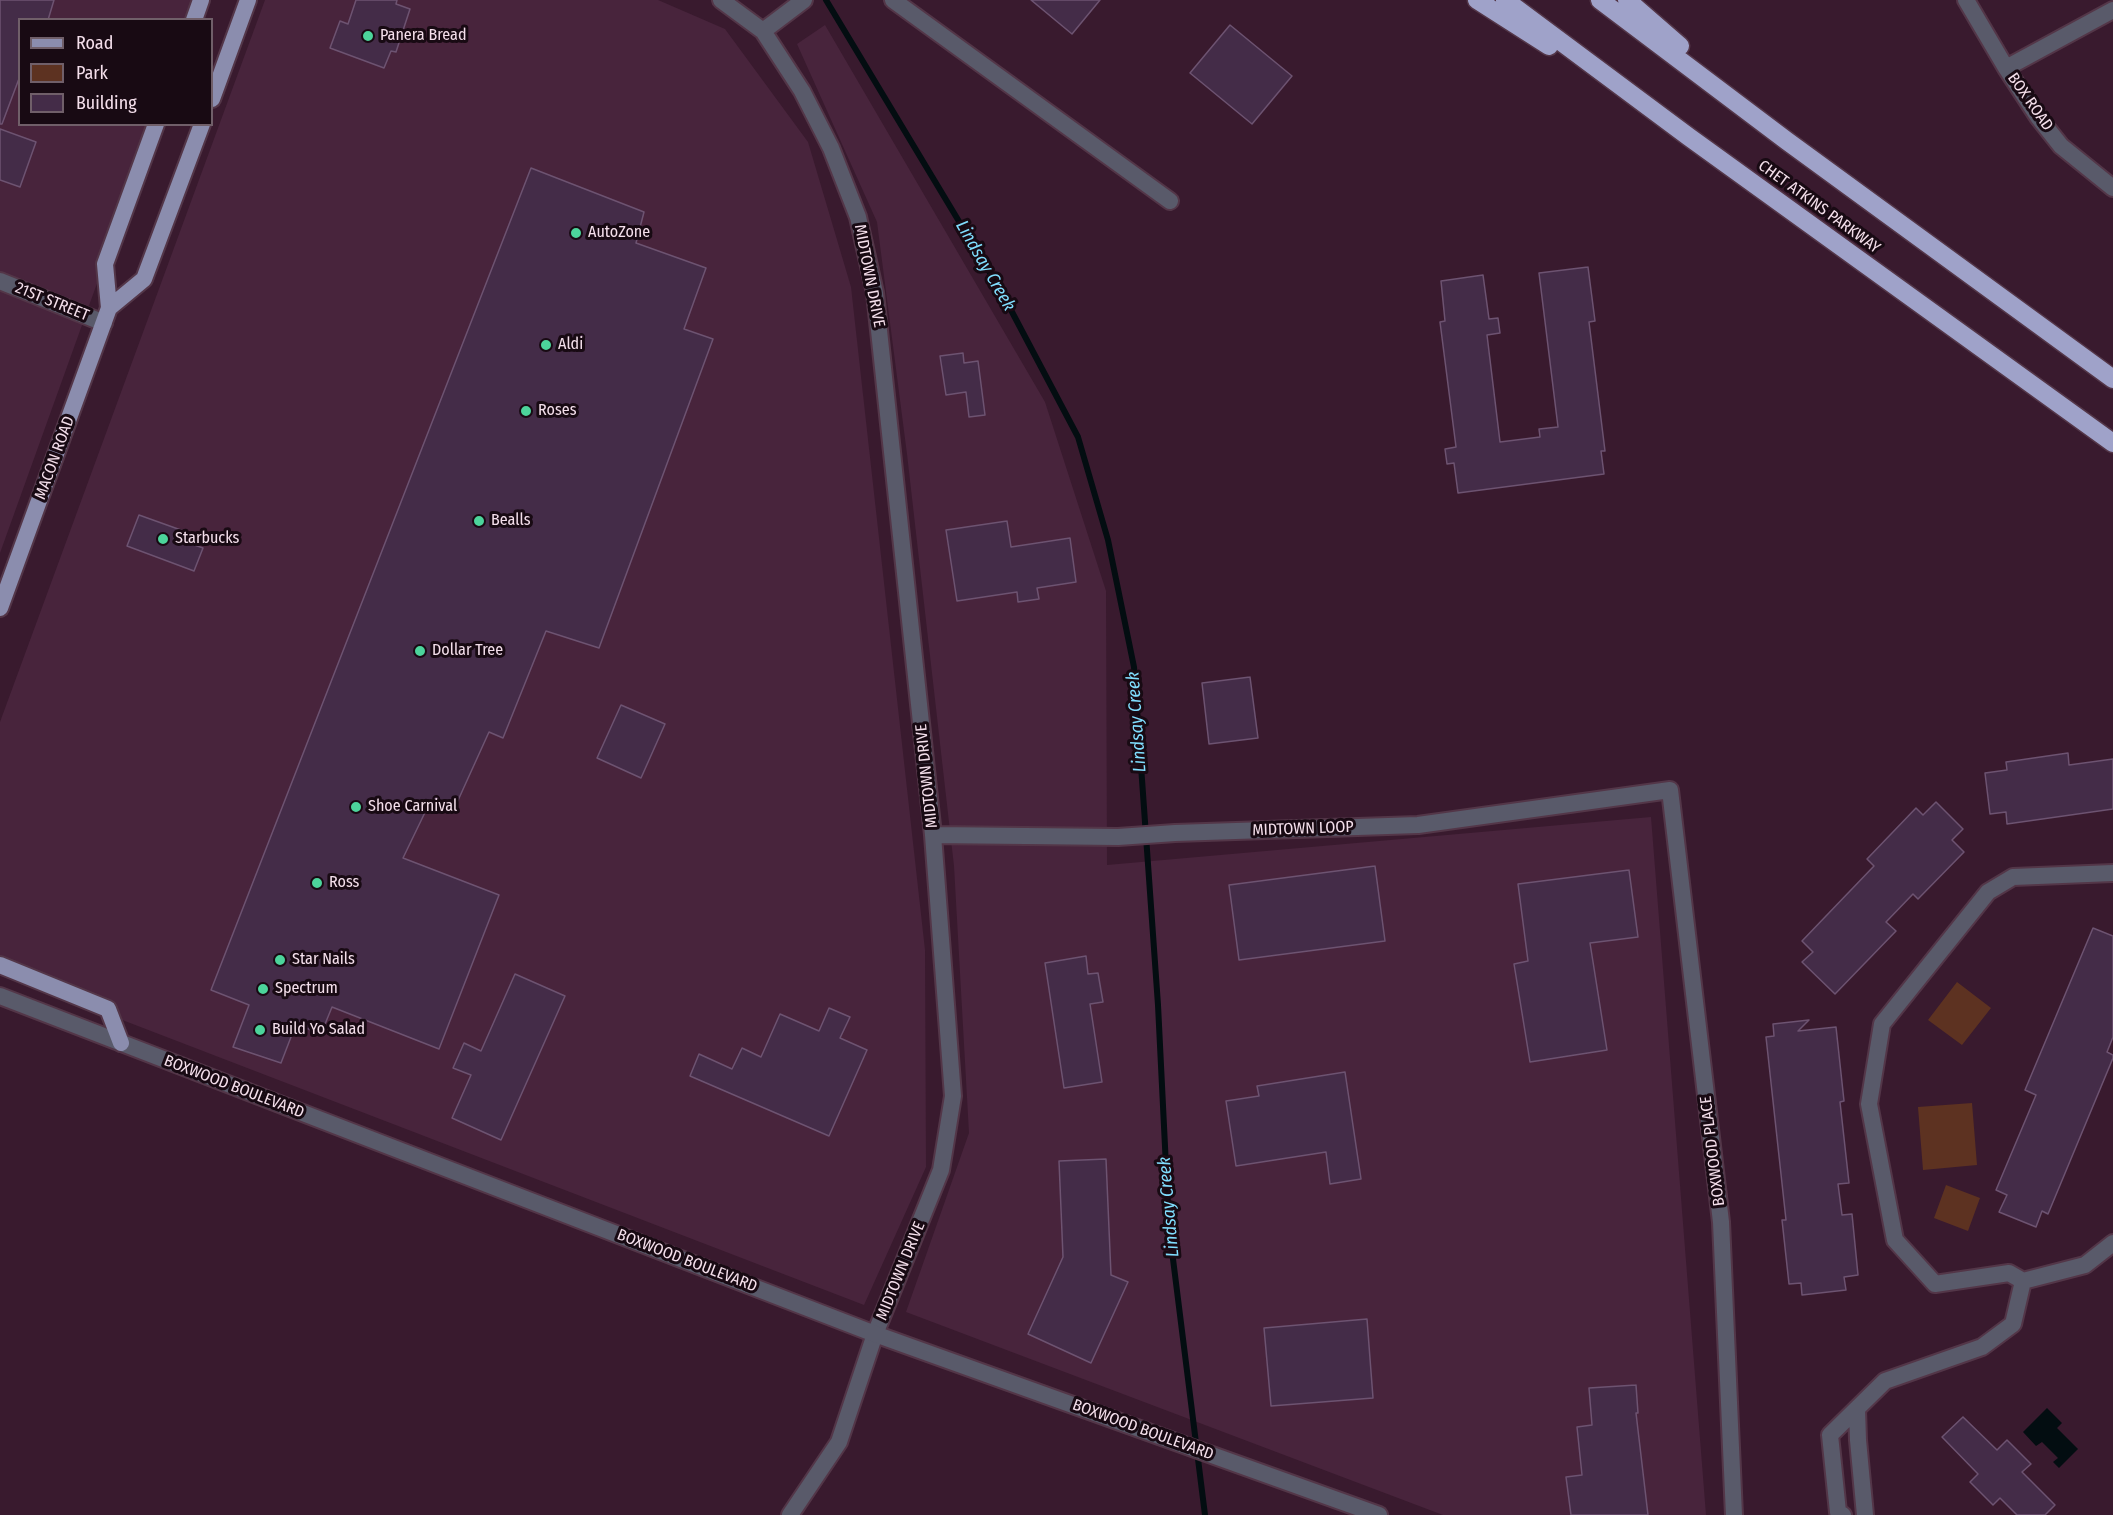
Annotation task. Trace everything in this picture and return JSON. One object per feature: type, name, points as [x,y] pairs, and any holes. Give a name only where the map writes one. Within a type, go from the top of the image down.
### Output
[{"type":"highway","points":[[1477,0],[1689,137]]},
{"type":"highway","name":"CHET ATKINS PARKWAY","points":[[1505,0],[1689,137],[2113,442]]},
{"type":"highway","points":[[1600,0],[1787,141],[2113,379]]},
{"type":"highway","points":[[1627,0],[1787,141]]},
{"type":"main road","points":[[195,18],[201,0]]},
{"type":"main road","points":[[213,96],[248,0]]},
{"type":"main road","name":"MACON ROAD","points":[[0,608],[106,315],[105,264],[155,126]]},
{"type":"main road","points":[[106,315],[144,279],[201,126]]},
{"type":"main road","points":[[0,965],[108,1009],[121,1043]]},
{"type":"street","name":"MIDTOWN DRIVE","points":[[720,0],[763,31],[802,91],[831,148],[858,217],[876,293],[933,835],[953,1096],[941,1170],[875,1334],[838,1442],[790,1515]]},
{"type":"street","points":[[763,31],[804,0]]},
{"type":"street","points":[[893,0],[1170,201]]},
{"type":"street","name":"BOX ROAD","points":[[1966,0],[2038,117],[2061,146],[2113,188]]},
{"type":"street","points":[[2006,68],[2113,10]]},
{"type":"street","name":"21ST STREET","points":[[0,281],[106,315]]},
{"type":"street","name":"MIDTOWN LOOP","points":[[933,835],[1119,837],[1418,825],[1670,790]]},
{"type":"street","name":"BOXWOOD PLACE","points":[[1670,790],[1721,1222],[1734,1515]]},
{"type":"street","points":[[2113,873],[2013,877],[1988,892],[1882,1024],[1869,1104],[1895,1240],[1935,1284],[2009,1273],[2023,1281],[2085,1265],[2113,1243]]},
{"type":"street","name":"BOXWOOD BOULEVARD","points":[[0,996],[875,1334],[1379,1515]]},
{"type":"street","points":[[1843,1515],[1838,1512],[1830,1435],[1885,1382],[1982,1347],[2013,1324],[2023,1281]]},
{"type":"street","points":[[1857,1409],[1865,1515]]},
{"type":"street","points":[[1834,1468],[1860,1464]]},
{"type":"shaded area","points":[[0,0],[198,0],[191,18],[18,18],[18,126],[154,126],[0,553]]},
{"type":"shaded area","points":[[265,0],[658,0],[725,29],[808,142],[851,287],[925,950],[926,1167],[864,1305],[0,973],[0,722]]},
{"type":"shaded area","points":[[825,25],[1045,402],[1106,591],[1107,865],[1651,817],[1706,1515],[1443,1515],[906,1312],[969,1133],[954,866],[907,454],[877,222],[797,44]]},
{"type":"shaded area","points":[[2047,1408],[2062,1423],[2057,1428],[2078,1449],[2059,1468],[2053,1462],[2058,1458],[2042,1442],[2036,1446],[2023,1432]]},
{"type":"green space","points":[[1957,982],[1991,1008],[1962,1045],[1928,1020]]},
{"type":"green space","points":[[1972,1103],[1977,1165],[1923,1170],[1918,1107]]},
{"type":"green space","points":[[1946,1185],[1980,1198],[1968,1231],[1934,1218]]},
{"type":"building","points":[[0,0],[54,0],[49,18],[18,18],[18,81],[2,124],[0,124]]},
{"type":"building","name":"Panera Bread","points":[[356,0],[397,0],[396,4],[410,9],[396,52],[391,51],[384,68],[330,48],[340,21],[348,24]]},
{"type":"building","points":[[1031,0],[1100,0],[1072,34]]},
{"type":"building","points":[[1230,25],[1292,76],[1252,124],[1190,73]]},
{"type":"building","points":[[0,129],[36,142],[20,187],[0,180]]},
{"type":"building","points":[[531,168],[644,212],[636,243],[706,268],[684,329],[713,339],[599,648],[546,631],[503,738],[489,732],[455,807],[431,800],[403,858],[499,895],[439,1049],[332,1007],[321,1034],[296,1024],[281,1063],[233,1047],[249,1005],[211,990]]},
{"type":"building","points":[[1588,267],[1595,321],[1589,322],[1605,451],[1601,451],[1604,474],[1458,493],[1454,463],[1447,464],[1445,449],[1456,447],[1440,322],[1445,321],[1441,281],[1483,275],[1489,319],[1498,318],[1500,333],[1487,335],[1500,442],[1540,437],[1539,429],[1558,427],[1539,273]]},
{"type":"building","points":[[963,353],[964,363],[978,361],[985,415],[969,417],[966,392],[946,395],[940,356]]},
{"type":"building","points":[[139,515],[192,534],[189,543],[203,548],[194,571],[127,546]]},
{"type":"building","points":[[1007,521],[1011,547],[1070,538],[1076,582],[1037,588],[1039,599],[1018,602],[1017,592],[957,601],[946,530]]},
{"type":"building","points":[[1250,677],[1258,738],[1209,744],[1202,683]]},
{"type":"building","points":[[621,705],[665,724],[641,778],[597,758]]},
{"type":"building","points":[[2068,753],[2069,765],[2113,759],[2113,809],[2007,824],[2006,812],[1990,814],[1985,773],[2007,770],[2006,762]]},
{"type":"building","points":[[1936,802],[1963,829],[1952,840],[1964,852],[1918,899],[1913,894],[1886,922],[1896,931],[1835,994],[1802,962],[1813,952],[1802,941],[1874,866],[1867,859],[1916,808],[1923,815]]},
{"type":"building","points":[[1375,866],[1385,941],[1239,960],[1229,885]]},
{"type":"building","points":[[1629,870],[1638,937],[1590,943],[1607,1050],[1530,1062],[1514,964],[1528,961],[1518,884]]},
{"type":"building","points":[[2093,928],[2113,936],[2113,1037],[2107,1052],[2113,1055],[2113,1058],[2048,1214],[2042,1211],[2036,1227],[1999,1212],[2007,1195],[1996,1190],[2036,1095],[2025,1090]]},
{"type":"building","points":[[1086,956],[1088,974],[1098,973],[1103,1002],[1090,1004],[1102,1082],[1064,1088],[1045,963]]},
{"type":"building","points":[[515,974],[565,996],[501,1140],[452,1118],[471,1075],[453,1068],[464,1043],[481,1051]]},
{"type":"building","points":[[829,1008],[850,1017],[840,1038],[867,1050],[829,1136],[690,1076],[699,1054],[732,1069],[742,1048],[761,1057],[780,1014],[819,1031]]},
{"type":"building","points":[[1809,1020],[1798,1031],[1836,1027],[1844,1101],[1840,1102],[1849,1183],[1838,1184],[1842,1215],[1852,1214],[1858,1275],[1844,1277],[1846,1290],[1802,1295],[1801,1283],[1789,1284],[1782,1220],[1786,1220],[1766,1037],[1774,1036],[1773,1024]]},
{"type":"building","points":[[1345,1072],[1361,1179],[1330,1184],[1326,1152],[1236,1166],[1226,1101],[1259,1096],[1257,1086]]},
{"type":"building","points":[[1106,1159],[1111,1275],[1128,1282],[1091,1363],[1028,1334],[1063,1257],[1059,1161]]},
{"type":"building","points":[[1367,1319],[1373,1398],[1271,1406],[1264,1328]]},
{"type":"building","points":[[1636,1385],[1638,1413],[1636,1413],[1648,1515],[1571,1515],[1566,1477],[1582,1475],[1577,1427],[1592,1425],[1589,1388]]},
{"type":"building","points":[[1963,1417],[1997,1450],[2007,1440],[2031,1464],[2022,1472],[2055,1505],[2045,1515],[2017,1515],[2000,1498],[1993,1505],[1970,1482],[1978,1474],[1942,1437]]},
{"type":"waterway","name":"Lindsay Creek","points":[[826,0],[1002,293],[1078,437],[1108,540],[1134,667],[1158,1005],[1169,1227],[1205,1515]]},
{"type":"place","name":"Panera Bread","points":[[368,36]]},
{"type":"place","name":"AutoZone","points":[[576,233]]},
{"type":"place","name":"Aldi","points":[[546,345]]},
{"type":"place","name":"Roses","points":[[526,411]]},
{"type":"place","name":"Bealls","points":[[479,521]]},
{"type":"place","name":"Starbucks","points":[[163,539]]},
{"type":"place","name":"Dollar Tree","points":[[420,651]]},
{"type":"place","name":"Shoe Carnival","points":[[356,807]]},
{"type":"place","name":"Ross","points":[[317,883]]},
{"type":"place","name":"Star Nails","points":[[280,960]]},
{"type":"place","name":"Spectrum","points":[[263,989]]},
{"type":"place","name":"Build Yo Salad","points":[[260,1030]]}]
